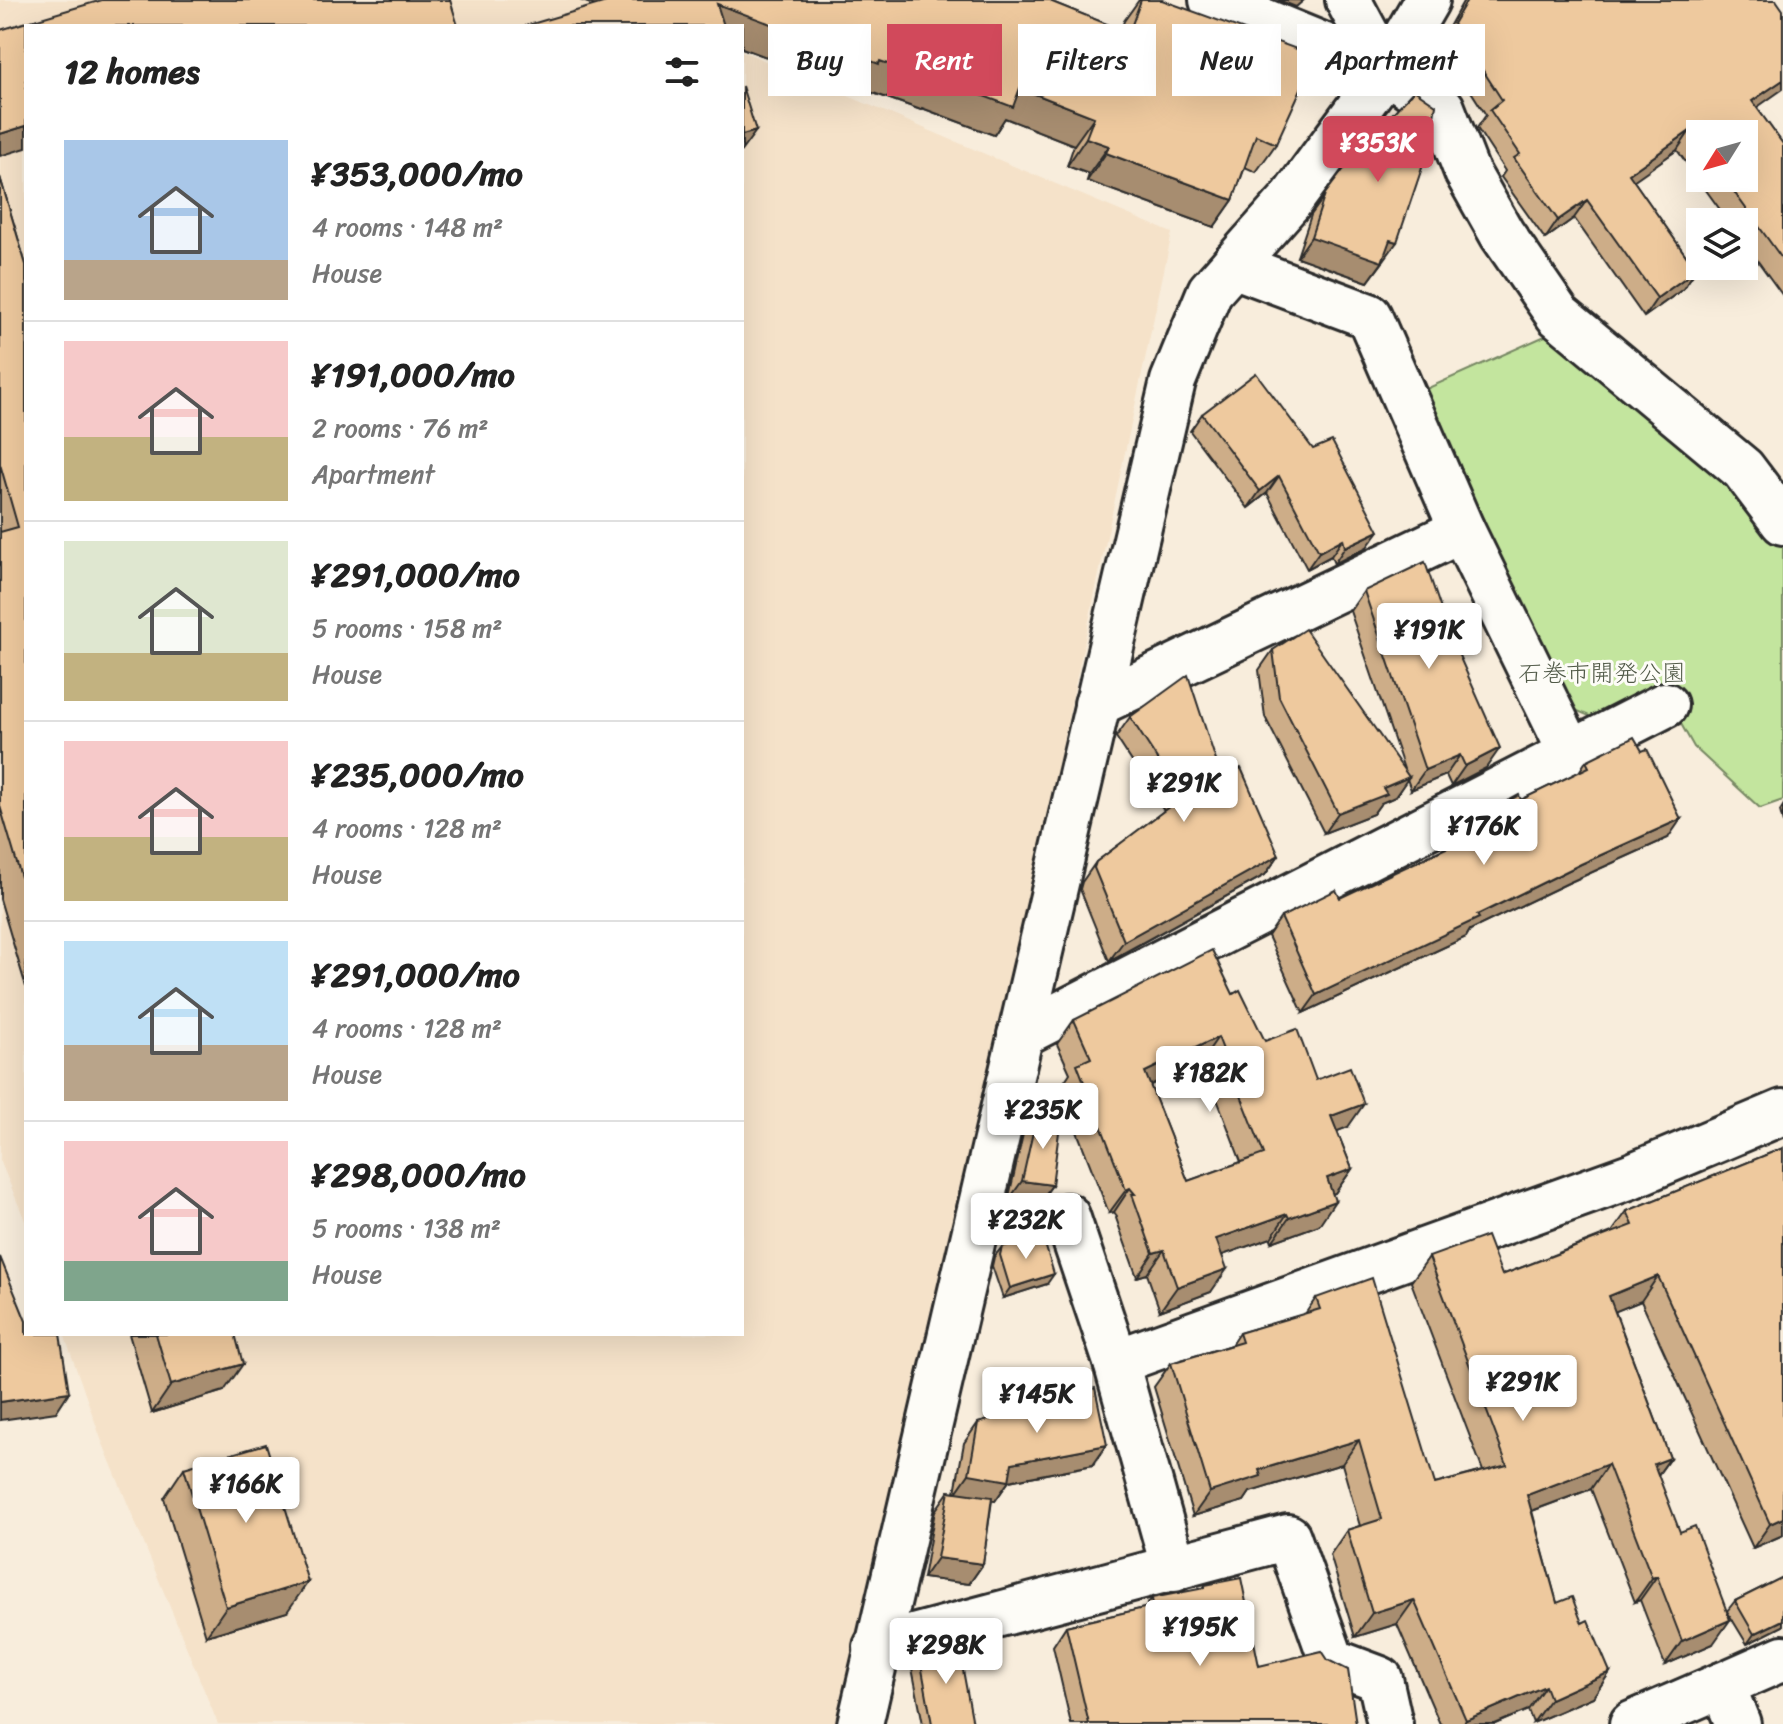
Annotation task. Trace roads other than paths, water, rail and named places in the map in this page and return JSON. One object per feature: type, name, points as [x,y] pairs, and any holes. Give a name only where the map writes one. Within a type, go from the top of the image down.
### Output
[{"type":"street","points":[[1212,0],[1297,35]]},
{"type":"street","points":[[1348,0],[1361,24]]},
{"type":"street","points":[[1413,24],[1427,0]]},
{"type":"street","points":[[860,1724],[1173,381],[1210,291],[1291,200],[1368,96]]},
{"type":"street","points":[[1424,96],[1442,108],[1467,172],[1502,234],[1558,315],[1743,469],[1779,510]]},
{"type":"street","points":[[1233,265],[1369,316],[1462,530],[1571,753]]},
{"type":"street","points":[[1097,704],[1462,530]]},
{"type":"street","points":[[1020,1035],[1665,705]]},
{"type":"street","points":[[1116,1362],[1631,1176],[1783,1112]]},
{"type":"street","points":[[1067,1216],[1116,1362],[1174,1569]]},
{"type":"street","points":[[876,1647],[1288,1537],[1332,1661],[1380,1679],[1390,1724]]},
{"type":"street","points":[[1632,1724],[1730,1704],[1783,1658]]},
{"type":"park label","name":"石巻市開発公園","points":[[1602,673]]}]
